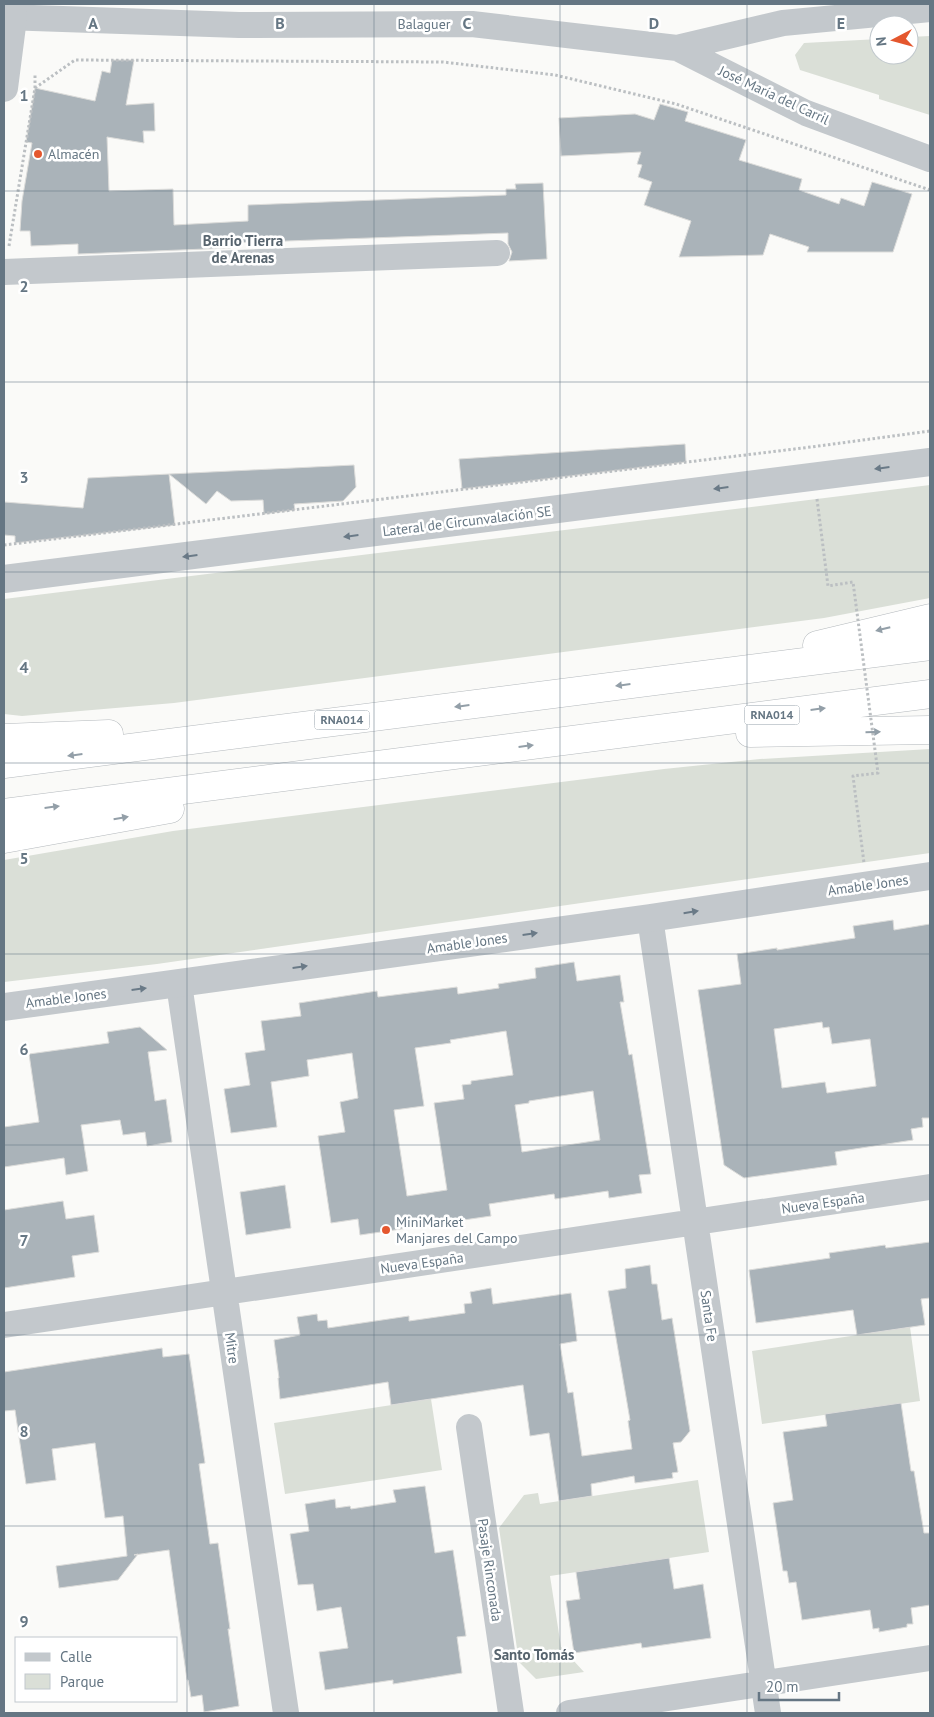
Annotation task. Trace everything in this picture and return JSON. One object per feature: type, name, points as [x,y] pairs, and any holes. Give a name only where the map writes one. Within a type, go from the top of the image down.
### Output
[{"type":"highway","points":[[671,679],[930,618]]},
{"type":"highway","name":"RNA014","points":[[10,750],[280,728],[930,646]]},
{"type":"highway","name":"RNA014","points":[[4,813],[930,694]]},
{"type":"highway","points":[[614,735],[930,730]]},
{"type":"highway","points":[[4,839],[496,750]]},
{"type":"street","name":"Balaguer","points":[[9,13],[242,15],[472,24],[677,48],[783,23],[930,9]]},
{"type":"street","points":[[4,88],[9,13]]},
{"type":"street","name":"José María del Carril","points":[[677,48],[806,113],[930,159]]},
{"type":"street","points":[[4,272],[497,253]]},
{"type":"street","name":"Lateral de Circunvalación SE","points":[[4,579],[930,462]]},
{"type":"street","name":"Amable Jones","points":[[4,1006],[179,984],[650,918],[930,876]]},
{"type":"street","name":"Santa Fe","points":[[650,918],[768,1713]]},
{"type":"street","name":"Mitre","points":[[179,984],[286,1713]]},
{"type":"street","name":"Nueva España","points":[[4,1325],[930,1187]]},
{"type":"street","name":"Pasaje Rinconada","points":[[469,1427],[511,1713]]},
{"type":"street","points":[[569,1713],[930,1658]]},
{"type":"path","points":[[4,272],[35,88],[75,60],[443,62],[555,75],[676,104],[930,190]]},
{"type":"path","points":[[4,545],[930,431]]},
{"type":"path","points":[[817,500],[828,586],[853,582],[878,773],[852,776],[864,863]]},
{"type":"green space","points":[[930,36],[930,115],[879,99],[879,95],[800,70],[795,55],[804,43],[869,40],[869,65],[919,65],[919,37]]},
{"type":"green space","points":[[930,485],[930,598],[824,618],[174,703],[22,716],[4,714],[4,599]]},
{"type":"green space","points":[[930,749],[930,853],[157,964],[4,982],[4,860],[173,831],[664,769],[760,759]]},
{"type":"green space","points":[[910,1327],[920,1401],[762,1424],[752,1351]]},
{"type":"green space","points":[[431,1399],[442,1470],[285,1494],[274,1423]]},
{"type":"green space","points":[[698,1480],[709,1552],[550,1576],[561,1647],[584,1672],[536,1679],[519,1662],[499,1528],[524,1495],[538,1493],[540,1504]]},
{"type":"building","points":[[112,60],[134,60],[126,105],[154,103],[155,131],[143,131],[144,143],[107,137],[109,191],[173,189],[174,225],[248,221],[248,205],[506,195],[506,189],[516,189],[515,184],[543,183],[547,259],[509,261],[512,252],[508,244],[508,233],[231,243],[231,248],[78,254],[78,244],[31,246],[30,231],[20,231],[22,201],[32,143],[26,142],[35,88],[95,101],[102,71],[110,73]]},
{"type":"building","points":[[660,104],[688,112],[685,121],[746,140],[739,160],[802,179],[799,190],[839,204],[841,198],[864,206],[872,182],[912,194],[893,252],[807,252],[809,247],[770,234],[763,255],[679,257],[691,221],[644,205],[652,182],[638,177],[642,165],[637,164],[641,152],[561,156],[559,118],[635,114],[654,120]]},
{"type":"building","points":[[685,444],[686,462],[462,489],[459,459]]},
{"type":"building","points":[[354,465],[356,487],[343,501],[294,504],[295,510],[264,514],[263,500],[231,501],[217,491],[206,504],[169,474]]},
{"type":"building","points":[[169,474],[175,525],[15,543],[15,536],[4,535],[4,502],[83,508],[88,478]]},
{"type":"building","points":[[893,920],[894,930],[930,924],[930,1118],[922,1118],[923,1127],[911,1129],[913,1140],[835,1152],[837,1165],[744,1178],[724,1165],[698,990],[741,984],[737,954],[855,938],[853,926]],"holes":[[[822,1022],[823,1028],[829,1027],[832,1044],[870,1039],[876,1086],[827,1093],[825,1082],[782,1088],[774,1029]]]},
{"type":"building","points":[[574,962],[577,981],[620,975],[624,1002],[620,1002],[629,1055],[632,1054],[651,1174],[639,1175],[642,1193],[609,1198],[608,1191],[555,1199],[554,1194],[489,1204],[491,1216],[360,1235],[358,1219],[331,1223],[318,1136],[345,1132],[340,1102],[358,1098],[352,1053],[307,1060],[309,1076],[271,1082],[277,1127],[231,1133],[224,1089],[250,1085],[245,1053],[265,1050],[261,1021],[301,1016],[299,1003],[377,991],[378,997],[457,987],[458,994],[499,988],[498,984],[536,978],[535,968]],"holes":[[[506,1031],[513,1075],[471,1081],[471,1084],[462,1085],[464,1099],[434,1103],[447,1190],[407,1196],[394,1110],[424,1106],[415,1048],[451,1043],[450,1040]],[[593,1091],[600,1140],[522,1152],[515,1105]]]},
{"type":"building","points":[[140,1027],[167,1050],[148,1052],[155,1101],[166,1099],[172,1142],[147,1146],[145,1132],[123,1135],[120,1120],[81,1125],[88,1171],[66,1175],[64,1158],[4,1167],[4,1127],[39,1122],[29,1054],[109,1043],[107,1032]]},
{"type":"building","points":[[285,1185],[291,1228],[246,1235],[240,1192]]},
{"type":"building","points":[[63,1201],[66,1219],[94,1215],[99,1252],[72,1256],[75,1277],[4,1288],[4,1210]]},
{"type":"building","points":[[930,1242],[930,1298],[921,1299],[925,1325],[857,1335],[853,1310],[756,1323],[749,1270],[830,1258],[829,1253],[885,1245],[886,1248]]},
{"type":"building","points":[[650,1265],[652,1284],[657,1284],[662,1320],[672,1318],[690,1431],[681,1442],[673,1443],[678,1472],[672,1473],[673,1478],[635,1483],[634,1476],[591,1484],[592,1496],[559,1501],[549,1433],[530,1436],[523,1385],[391,1405],[388,1382],[280,1399],[274,1340],[300,1335],[297,1317],[317,1314],[318,1321],[327,1320],[328,1328],[409,1316],[409,1321],[465,1313],[464,1304],[472,1303],[470,1292],[491,1288],[493,1304],[571,1293],[577,1341],[560,1344],[568,1393],[573,1392],[582,1456],[632,1449],[628,1421],[630,1420],[608,1291],[626,1288],[625,1269]]},
{"type":"building","points":[[162,1348],[163,1357],[189,1354],[205,1463],[199,1464],[210,1544],[218,1543],[239,1706],[204,1712],[202,1695],[191,1697],[169,1550],[138,1554],[118,1580],[59,1588],[56,1566],[127,1556],[123,1516],[105,1518],[95,1443],[52,1449],[56,1480],[26,1484],[15,1410],[4,1411],[4,1372]]},
{"type":"building","points":[[901,1403],[911,1471],[914,1471],[924,1533],[930,1533],[930,1605],[911,1608],[913,1624],[907,1624],[907,1627],[879,1632],[879,1628],[873,1629],[870,1610],[802,1620],[796,1582],[789,1583],[787,1571],[783,1571],[773,1503],[793,1500],[783,1432],[827,1426],[825,1414]]},
{"type":"building","points":[[425,1486],[435,1553],[453,1550],[466,1636],[457,1637],[462,1673],[393,1684],[393,1680],[325,1690],[319,1652],[348,1648],[341,1607],[317,1611],[313,1584],[298,1585],[290,1534],[309,1531],[305,1504],[335,1499],[336,1508],[350,1506],[351,1509],[396,1502],[393,1490]]},
{"type":"building","points":[[669,1558],[674,1589],[703,1584],[711,1638],[642,1648],[641,1643],[574,1653],[566,1601],[580,1599],[576,1572]]},
{"type":"place","name":"Almacén","points":[[38,154]]},
{"type":"place","name":"MiniMarket Manjares del Campo","points":[[386,1230]]},
{"type":"district","name":"Barrio Tierra de Arenas","points":[[243,250]]},
{"type":"district","name":"Santo Tomás","points":[[534,1655]]}]
